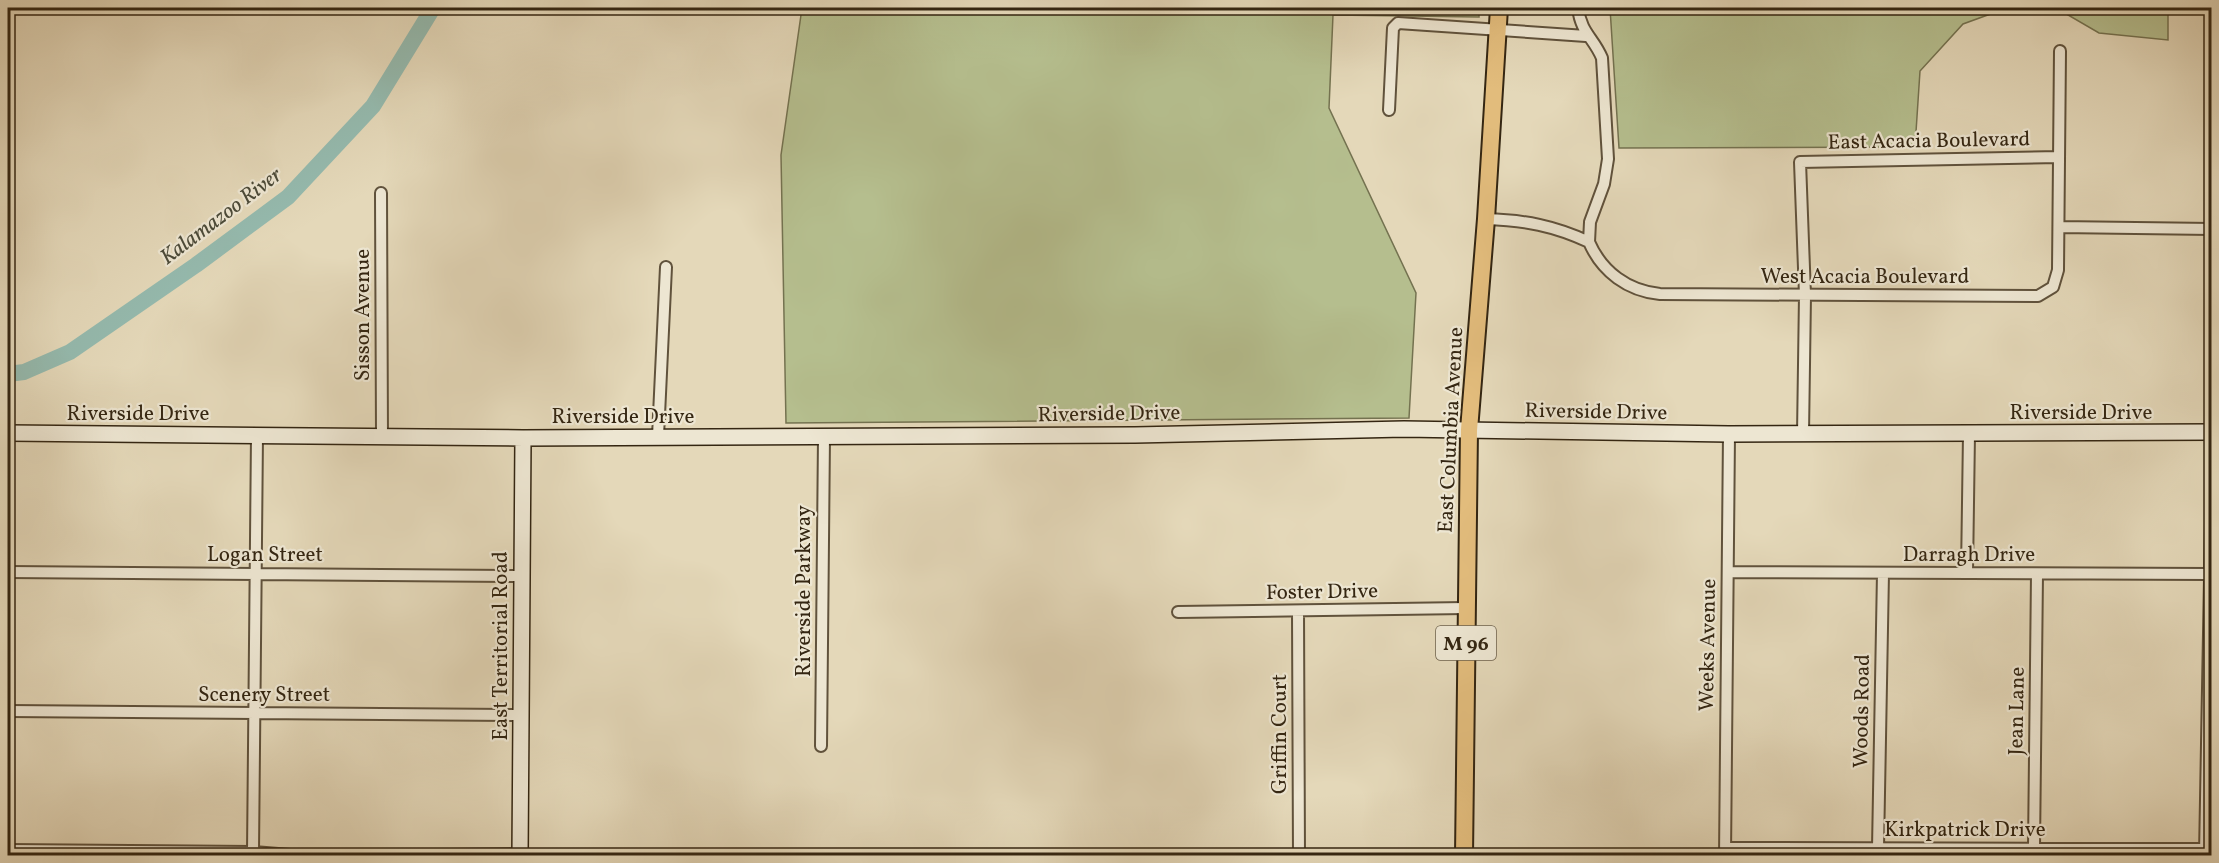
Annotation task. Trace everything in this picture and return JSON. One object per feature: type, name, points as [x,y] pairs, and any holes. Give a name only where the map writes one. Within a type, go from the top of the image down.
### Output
[{"type":"main road","name":"East Columbia Avenue","points":[[1464,855],[1469,430],[1486,219],[1499,8]]},
{"type":"street","points":[[1578,8],[1586,36]]},
{"type":"street","points":[[1389,110],[1393,28],[1398,23],[1586,36],[1596,44],[1602,58],[1608,159],[1604,184],[1590,222],[1589,242],[1562,230],[1536,223],[1486,219]]},
{"type":"street","name":"West Acacia Boulevard","points":[[1589,242],[1593,251],[1620,282],[1638,292],[2038,296],[2048,291],[2056,282],[2059,227],[2060,51]]},
{"type":"street","name":"East Acacia Boulevard","points":[[1805,295],[1800,162],[2059,157]]},
{"type":"street","name":"Sisson Avenue","points":[[381,193],[382,436]]},
{"type":"street","points":[[2059,227],[2211,230]]},
{"type":"street","points":[[658,436],[666,267]]},
{"type":"street","points":[[1803,434],[1805,295]]},
{"type":"street","name":"Riverside Drive","points":[[8,433],[523,438],[1469,430],[1729,434],[2211,432]]},
{"type":"street","name":"Weeks Avenue","points":[[1725,852],[1729,434]]},
{"type":"street","points":[[1967,573],[1969,434]]},
{"type":"street","points":[[253,852],[257,435]]},
{"type":"street","name":"Riverside Parkway","points":[[821,746],[824,437]]},
{"type":"street","name":"East Territorial Road","points":[[520,855],[523,438]]},
{"type":"street","points":[[2205,852],[2211,467]]},
{"type":"street","name":"Logan Street","points":[[8,572],[522,576]]},
{"type":"street","name":"Darragh Drive","points":[[1728,572],[2209,574]]},
{"type":"street","name":"Woods Road","points":[[1878,848],[1883,573]]},
{"type":"street","name":"Jean Lane","points":[[2034,848],[2037,574]]},
{"type":"street","name":"Foster Drive","points":[[1178,612],[1466,608]]},
{"type":"street","name":"Griffin Court","points":[[1298,612],[1299,855]]},
{"type":"street","name":"Scenery Street","points":[[8,711],[521,715]]},
{"type":"street","name":"Kirkpatrick Drive","points":[[1725,852],[1878,848],[2034,848],[2205,852]]},
{"type":"street","points":[[8,850],[253,852],[303,855]]},
{"type":"street","points":[[369,855],[520,855]]},
{"type":"green space","points":[[802,8],[1479,8],[1479,17],[1333,15],[1329,108],[1416,293],[1409,418],[786,423],[781,155]]},
{"type":"green space","points":[[1610,8],[2007,8],[1963,24],[1920,71],[1915,147],[1619,148]]},
{"type":"green space","points":[[2056,8],[2168,8],[2168,40],[2099,33]]},
{"type":"waterway","name":"Kalamazoo River","points":[[8,374],[24,372],[70,352],[196,265],[288,197],[373,106],[433,8]]}]
